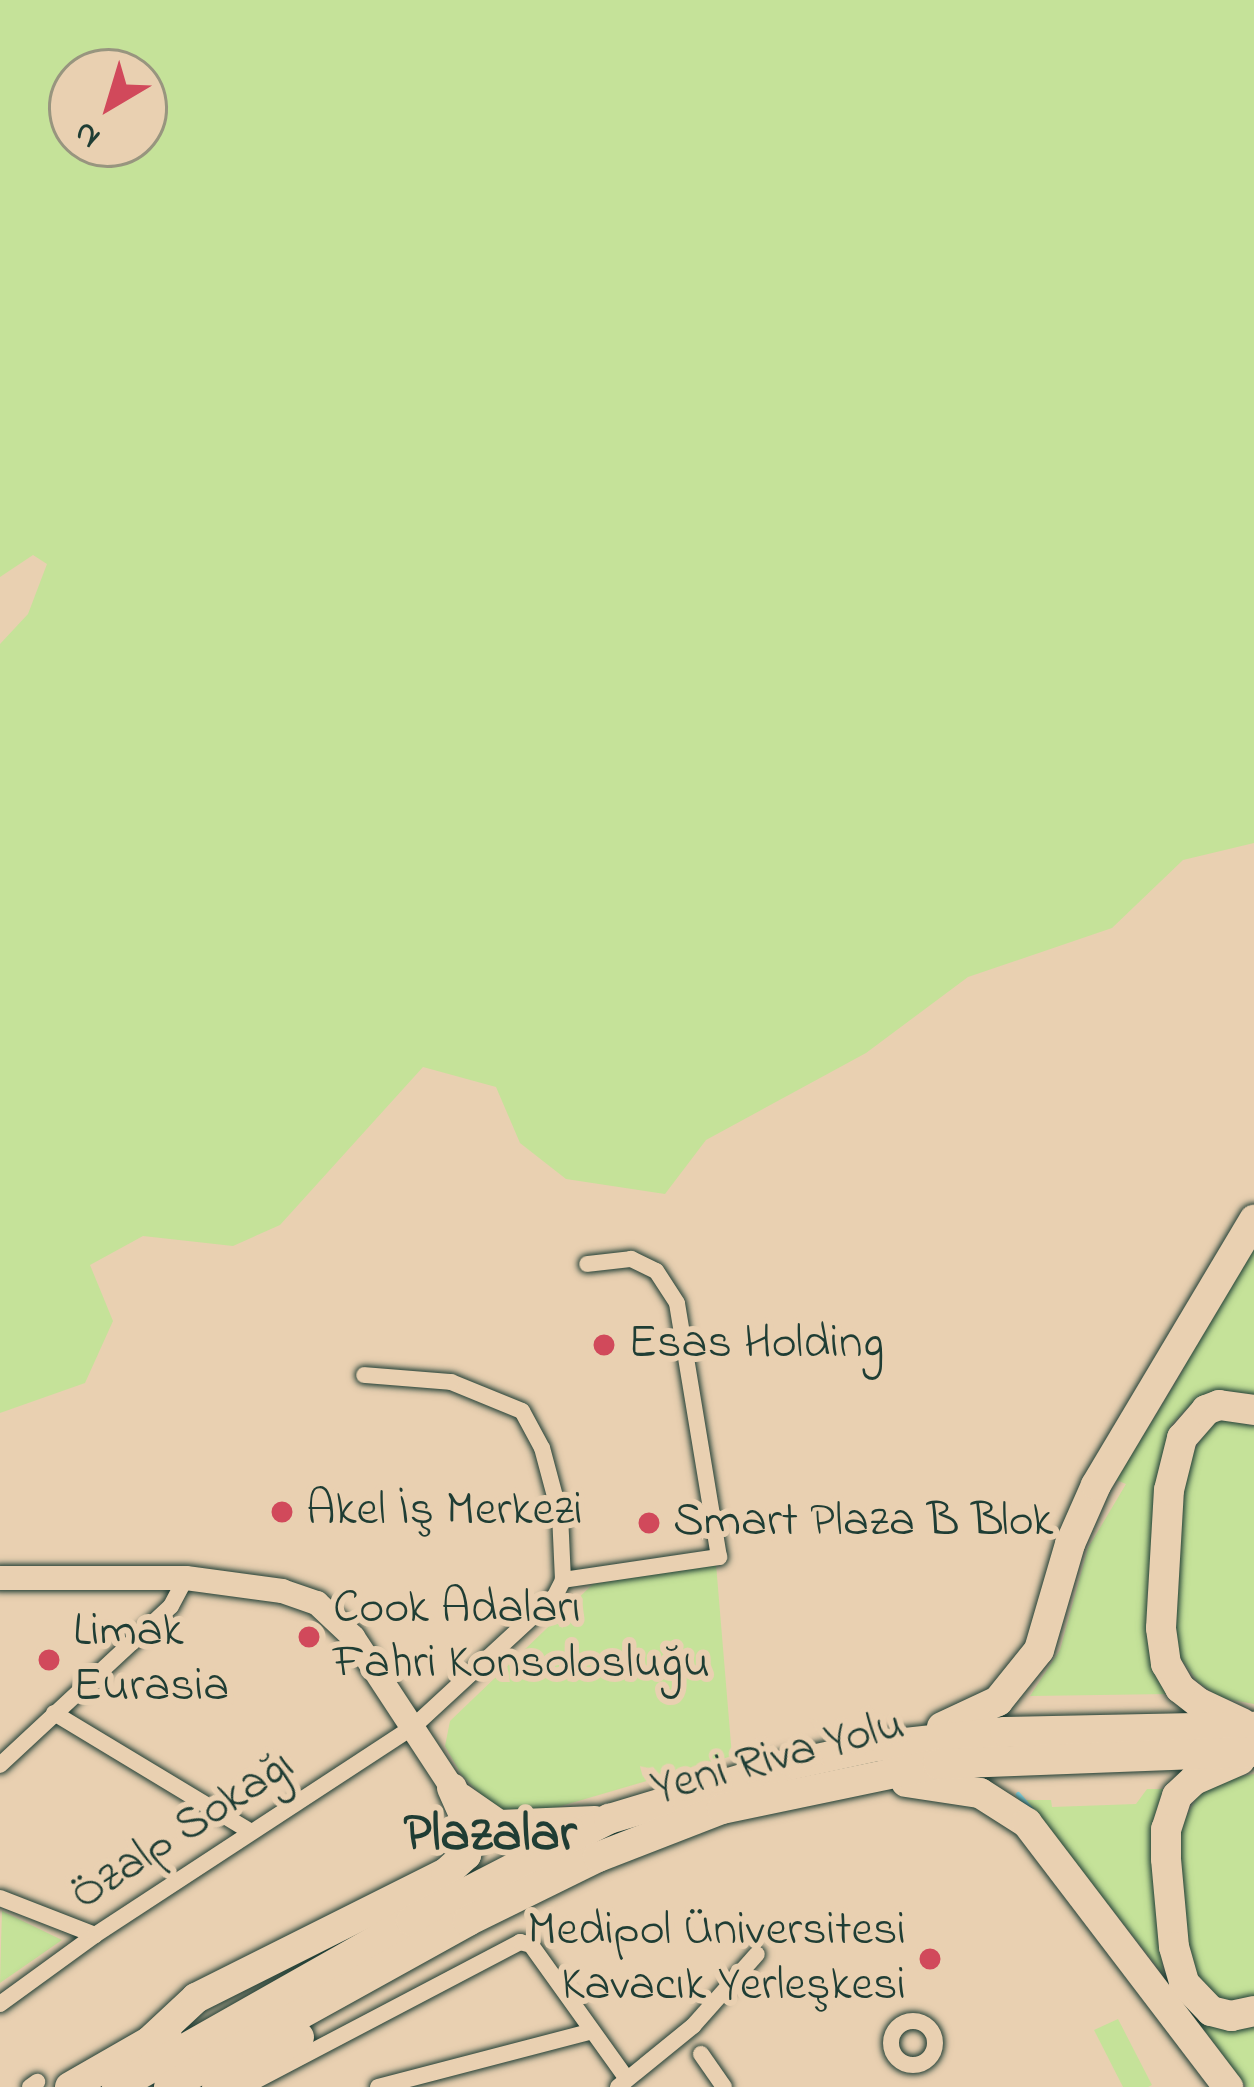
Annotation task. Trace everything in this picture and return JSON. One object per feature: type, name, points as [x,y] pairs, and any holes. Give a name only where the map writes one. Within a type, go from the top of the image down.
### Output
[{"type":"highway","points":[[878,1746],[974,1716],[1007,1694],[1027,1671],[1046,1633],[1070,1544],[1096,1485],[1254,1220]]},
{"type":"highway","points":[[1254,1410],[1219,1405],[1193,1421],[1182,1438],[1168,1490],[1161,1628],[1166,1664],[1180,1688],[1223,1717],[1254,1726]]},
{"type":"highway","name":"Yeni Riva Yolu","points":[[609,1820],[788,1765],[878,1746],[1004,1732],[1254,1726]]},
{"type":"highway","points":[[1254,1754],[1211,1771],[1183,1789],[1171,1810],[1166,1838],[1171,1922],[1184,1983],[1211,2011],[1231,2016],[1254,2011]]},
{"type":"highway","name":"Yeni Riva Yolu","points":[[169,2087],[541,1886],[714,1811],[858,1777],[938,1764],[1254,1754]]},
{"type":"highway","points":[[858,1777],[955,1786],[994,1800],[1027,1823],[1228,2087]]},
{"type":"highway","points":[[452,1788],[468,1807],[499,1825],[609,1820]]},
{"type":"highway","points":[[151,2040],[196,1998],[446,1874],[466,1856],[472,1832],[452,1788]]},
{"type":"highway","points":[[117,2087],[411,1921],[609,1820]]},
{"type":"highway","points":[[217,2087],[541,1886]]},
{"type":"highway","points":[[70,2087],[323,1951],[411,1921]]},
{"type":"street","points":[[364,1375],[451,1382],[523,1411],[542,1448],[560,1515],[563,1580],[719,1557],[677,1303],[656,1271],[631,1259],[587,1264]]},
{"type":"street","points":[[0,1578],[186,1578],[282,1591],[317,1603],[344,1624],[452,1788]]},
{"type":"street","points":[[0,1765],[171,1606],[186,1578]]},
{"type":"street","name":"Özalp Sokağı","points":[[0,2004],[94,1935],[413,1727],[535,1619],[563,1580]]},
{"type":"street","points":[[54,1713],[251,1832]]},
{"type":"street","points":[[0,1898],[94,1935]]},
{"type":"street","points":[[244,2087],[520,1942],[531,1945],[622,2083],[693,2026],[757,1954]]},
{"type":"street","points":[[378,2087],[589,2032]]},
{"type":"street","points":[[701,2054],[724,2087]]},
{"type":"street","points":[[914,2065],[917,2087]]},
{"type":"green space","points":[[0,0],[1254,0],[1254,843],[1183,860],[1112,928],[968,977],[866,1053],[706,1140],[665,1194],[566,1179],[520,1143],[496,1087],[423,1067],[280,1225],[233,1246],[143,1236],[90,1265],[113,1321],[85,1383],[0,1413],[0,644],[28,614],[47,564],[33,555],[0,577]]},
{"type":"green space","points":[[1254,1241],[1254,1395],[1227,1391],[1205,1396],[1186,1409],[1171,1425],[1159,1467],[1147,1597],[1154,1668],[1169,1694],[1030,1696],[1060,1650],[1088,1548],[1126,1484],[1116,1480],[1184,1369],[1178,1363]]},
{"type":"green space","points":[[1221,1419],[1254,1426],[1254,1704],[1221,1698],[1198,1682],[1179,1656],[1176,1629],[1185,1467],[1210,1424]]},
{"type":"green space","points":[[716,1564],[732,1756],[534,1814],[495,1809],[461,1774],[445,1746],[450,1721],[593,1584]]},
{"type":"green space","points":[[1254,1774],[1254,1997],[1236,2004],[1213,1996],[1195,1975],[1187,1949],[1179,1830],[1199,1794],[1231,1778]]},
{"type":"green space","points":[[1147,1789],[1163,1789],[1153,1823],[1152,1861],[1163,1974],[1026,1800],[1051,1800],[1052,1807],[1136,1804]]},
{"type":"green space","points":[[2,1911],[62,1940],[0,1983],[1,1944]]},
{"type":"green space","points":[[1118,2019],[1152,2085],[1148,2087],[1123,2087],[1094,2030]]},
{"type":"green space","points":[[1197,2020],[1221,2029],[1254,2027],[1254,2087],[1246,2087]]},
{"type":"waterway","points":[[1018,1794],[1032,1810]]},
{"type":"place","name":"Esas Holding","points":[[604,1345]]},
{"type":"place","name":"Akel İş Merkezi","points":[[282,1512]]},
{"type":"place","name":"Smart Plaza B Blok","points":[[649,1523]]},
{"type":"place","name":"Cook Adaları Fahri Konsolosluğu","points":[[309,1637]]},
{"type":"place","name":"Limak Eurasia","points":[[49,1660]]},
{"type":"place","name":"Medipol Üniversitesi Kavacık Yerleşkesi","points":[[930,1959]]},
{"type":"district","name":"Plazalar","points":[[490,1836]]}]
